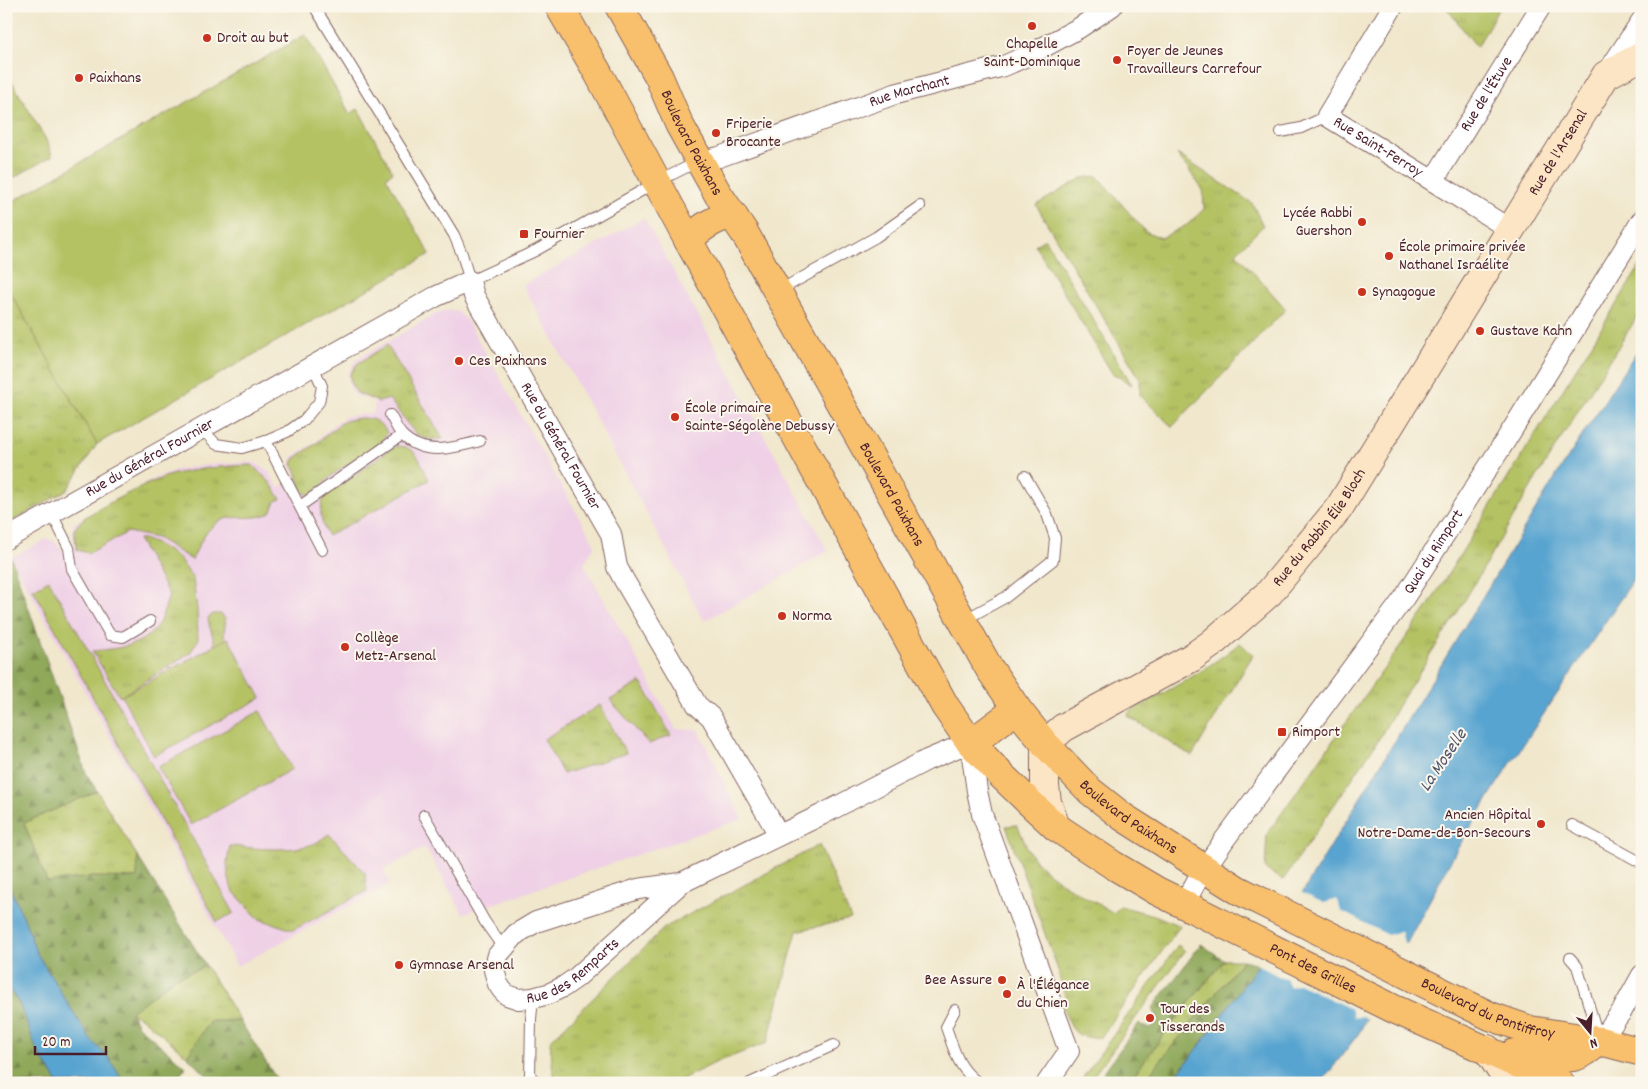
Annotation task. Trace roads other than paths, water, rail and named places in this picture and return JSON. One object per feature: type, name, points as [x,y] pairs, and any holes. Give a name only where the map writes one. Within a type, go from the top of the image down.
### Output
[{"type":"main road","points":[[559,6],[598,73],[951,716],[970,742],[1002,776],[1056,827],[1113,865],[1157,891],[1184,904]]},
{"type":"main road","name":"Boulevard Paixhans","points":[[620,6],[658,77],[679,124],[718,194],[733,215],[989,668],[1017,709],[1045,744],[1085,786],[1123,817],[1204,869],[1238,890],[1408,974]]},
{"type":"main road","points":[[688,240],[708,224],[722,217],[733,215]]},
{"type":"main road","points":[[970,742],[1017,709]]},
{"type":"main road","name":"Pont des Grilles","points":[[1184,904],[1394,1009]]},
{"type":"main road","name":"Boulevard du Pontiffroy","points":[[1408,974],[1490,1016],[1522,1027],[1600,1041],[1642,1052]]},
{"type":"main road","name":"Boulevard du Pontiffroy","points":[[1394,1009],[1560,1083]]},
{"type":"main road","points":[[1577,1083],[1600,1041]]},
{"type":"main road","name":"Boulevard du Pontiffroy","points":[[1486,1050],[1553,1058],[1574,1057],[1600,1041]]},
{"type":"street","name":"Rue Marchant","points":[[700,160],[719,157],[895,94],[1004,66],[1079,28],[1112,6]]},
{"type":"street","name":"Rue Saint-Ferroy","points":[[1393,6],[1327,116],[1511,230]]},
{"type":"street","name":"Rue de l'Étuve","points":[[1433,180],[1541,6]]},
{"type":"street","name":"Rue de l'Arsenal","points":[[1511,230],[1642,20]]},
{"type":"street","points":[[1606,75],[1642,56]]},
{"type":"street","name":"Quai du Rimport","points":[[1184,904],[1204,869],[1225,839],[1404,598],[1507,438],[1642,220]]},
{"type":"street","name":"Rue du Rabbin Élie Bloch","points":[[1045,744],[1063,728],[1191,658],[1211,644],[1269,593],[1339,508],[1511,230]]},
{"type":"street","name":"Rue du Général Fournier","points":[[6,540],[312,366],[436,297],[470,281],[474,296],[611,534],[617,567],[624,580],[697,706],[711,717],[779,835]]},
{"type":"street","points":[[970,742],[976,791],[982,814],[1070,1051],[1047,1083]]},
{"type":"street","name":"Rue des Remparts","points":[[681,883],[638,889],[536,922],[516,934],[498,956],[494,970],[498,984],[507,995],[513,997],[533,998],[556,991],[576,978],[681,883],[926,760],[970,742]]},
{"type":"street","points":[[1045,744],[1044,773],[1047,802],[1056,827]]},
{"type":"street","points":[[1600,1041],[1622,1011],[1642,975]]},
{"type":"street","points":[[1486,1050],[1509,1083]]},
{"type":"lane","points":[[314,6],[454,235],[465,260],[470,281],[535,251],[657,182],[700,160]]},
{"type":"lane","points":[[1281,132],[1301,128],[1327,116]]},
{"type":"lane","points":[[777,292],[876,236],[920,206]]},
{"type":"lane","points":[[202,429],[216,444],[242,448],[287,432],[304,420],[319,402],[322,386],[312,366]]},
{"type":"lane","points":[[390,415],[402,435],[421,448],[451,449],[480,441]]},
{"type":"lane","points":[[300,506],[402,435]]},
{"type":"lane","points":[[266,441],[322,550]]},
{"type":"lane","points":[[963,620],[1006,597],[1053,560],[1055,538],[1047,514],[1024,476]]},
{"type":"lane","points":[[52,514],[69,548],[72,569],[110,635],[123,637],[150,622]]},
{"type":"lane","points":[[424,815],[485,922],[504,949]]},
{"type":"lane","points":[[1572,825],[1642,862]]},
{"type":"lane","points":[[1570,958],[1577,966],[1600,1041]]},
{"type":"lane","points":[[531,1080],[533,998]]},
{"type":"lane","points":[[956,1010],[946,1027],[958,1062],[971,1078],[979,1083]]},
{"type":"lane","points":[[750,1083],[834,1044]]},
{"type":"water","name":"La Moselle","points":[[1642,343],[1642,567],[1497,784],[1456,851],[1359,1033],[1321,1083],[1170,1083],[1259,964],[1558,473]]},
{"type":"water","points":[[6,880],[24,918],[36,952],[90,1039],[109,1058],[124,1083],[58,1083],[37,1050],[19,1003],[6,985]]},
{"type":"place","name":"Chapelle Saint-Dominique","points":[[1032,26]]},
{"type":"place","name":"Droit au but","points":[[207,38]]},
{"type":"place","name":"Foyer de Jeunes Travailleurs Carrefour","points":[[1117,60]]},
{"type":"place","name":"Paixhans","points":[[79,78]]},
{"type":"place","name":"Friperie Brocante","points":[[716,133]]},
{"type":"place","name":"Lycée Rabbi Guershon","points":[[1362,222]]},
{"type":"place","name":"Fournier","points":[[524,234]]},
{"type":"place","name":"École primaire privée Nathanel Israélite","points":[[1389,256]]},
{"type":"place","name":"Synagogue","points":[[1362,292]]},
{"type":"place","name":"Gustave Kahn","points":[[1480,331]]},
{"type":"place","name":"Ces Paixhans","points":[[459,361]]},
{"type":"place","name":"École primaire Sainte-Ségolène Debussy","points":[[675,417]]},
{"type":"place","name":"Norma","points":[[782,616]]},
{"type":"place","name":"Collège Metz-Arsenal","points":[[345,647]]},
{"type":"place","name":"Rimport","points":[[1282,732]]},
{"type":"place","name":"Ancien Hôpital Notre-Dame-de-Bon-Secours","points":[[1541,824]]},
{"type":"place","name":"Gymnase Arsenal","points":[[399,965]]},
{"type":"place","name":"Bee Assure","points":[[1002,980]]},
{"type":"place","name":"À l'Élégance du Chien","points":[[1007,994]]},
{"type":"place","name":"Tour des Tisserands","points":[[1150,1018]]}]
